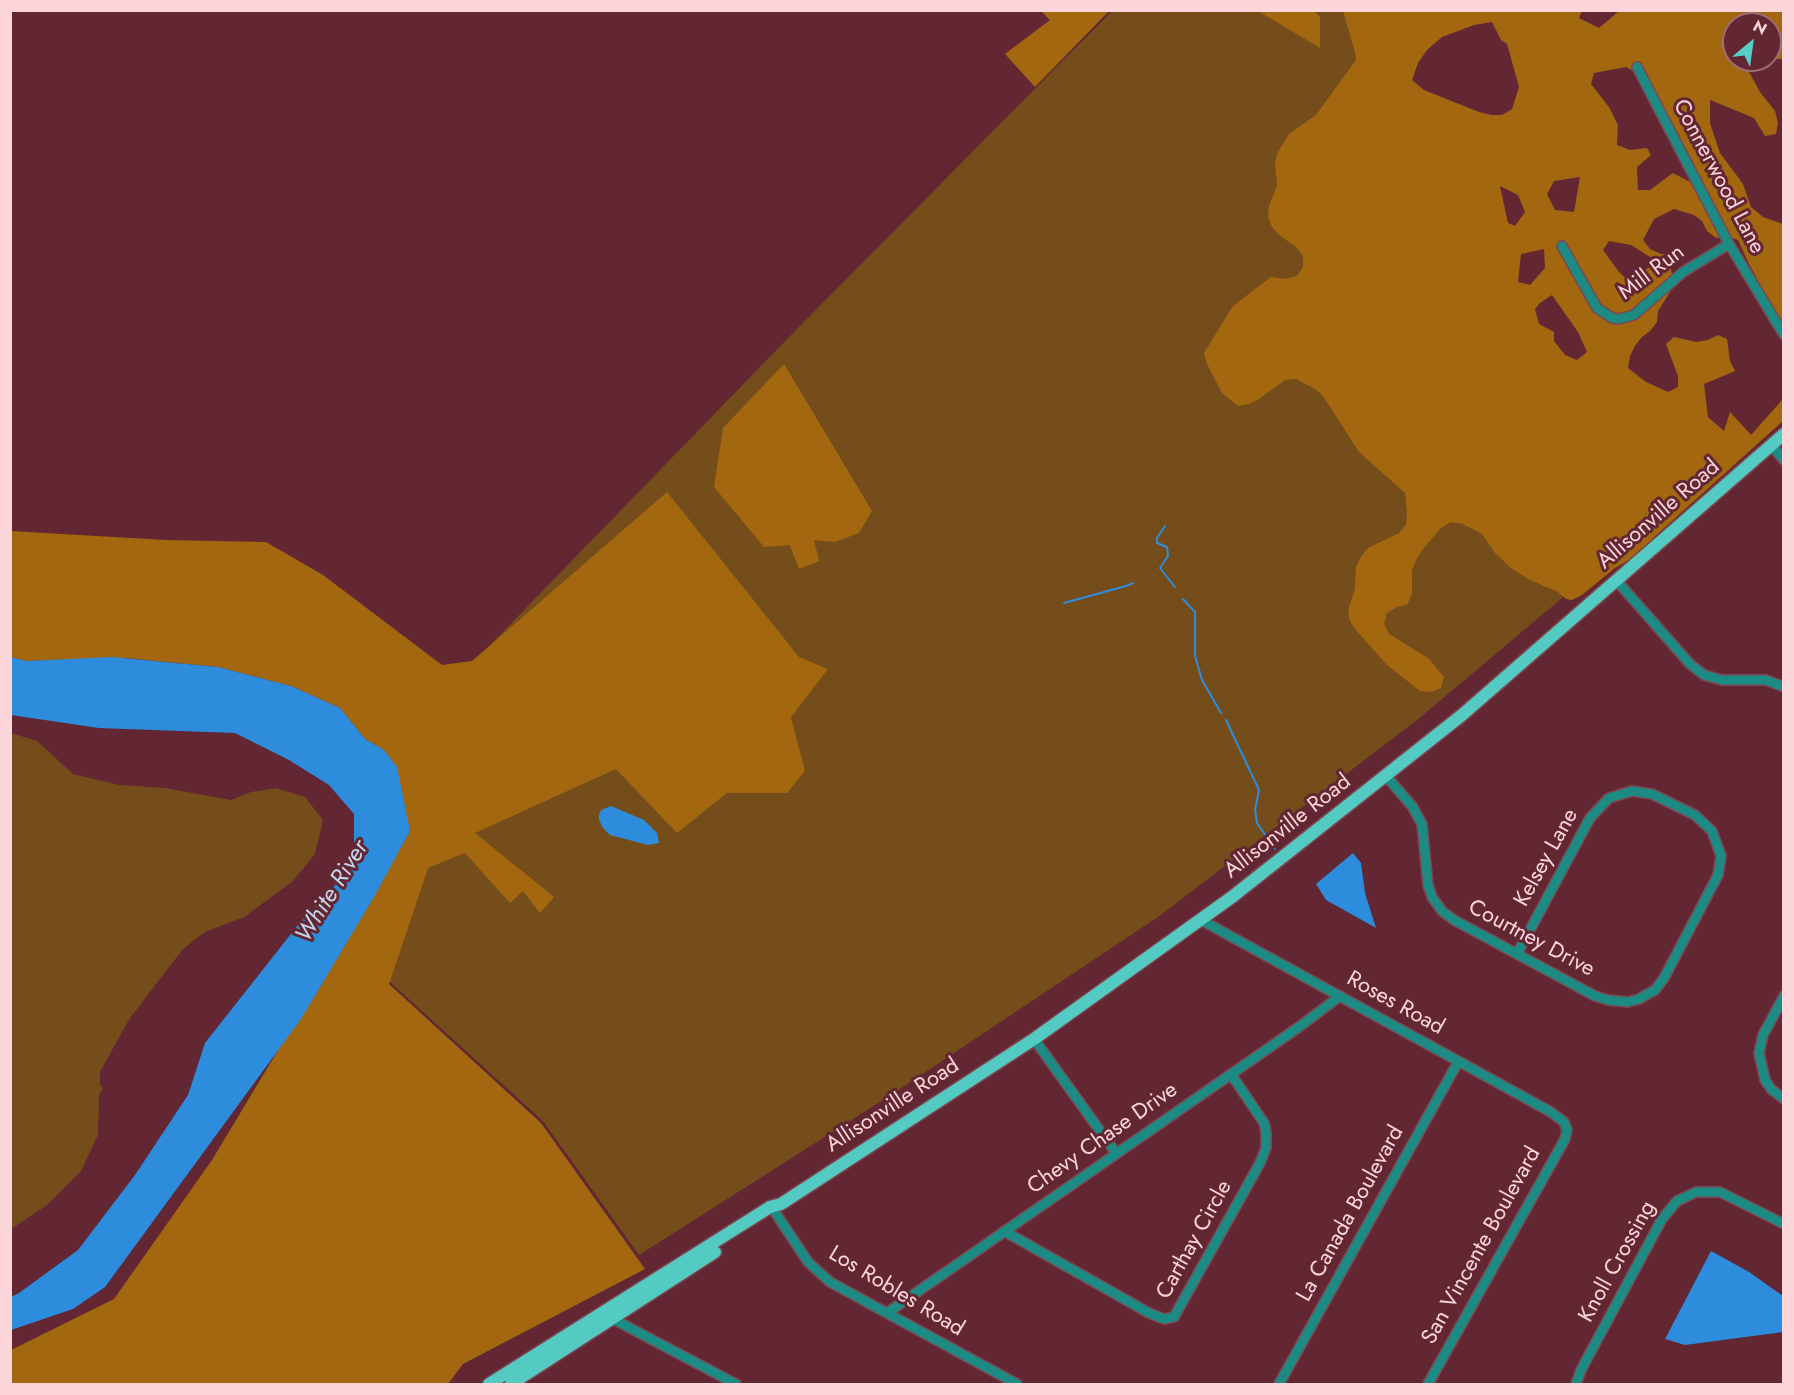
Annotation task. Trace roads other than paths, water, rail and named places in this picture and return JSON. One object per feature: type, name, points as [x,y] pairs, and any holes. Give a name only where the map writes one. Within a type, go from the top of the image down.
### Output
[{"type":"main road","name":"Allisonville Road","points":[[511,1384],[614,1319],[1035,1039],[1263,873],[1462,715],[1784,434]]},
{"type":"main road","name":"Allisonville Road","points":[[489,1384],[770,1206],[778,1208]]},
{"type":"street","name":"Connerwood Lane","points":[[1638,67],[1729,244],[1784,335]]},
{"type":"street","name":"Mill Run","points":[[1562,246],[1598,308],[1612,318],[1619,319],[1634,315],[1683,272],[1729,244]]},
{"type":"street","points":[[1771,445],[1784,460]]},
{"type":"street","points":[[1616,580],[1690,664],[1704,675],[1722,680],[1766,680],[1784,687]]},
{"type":"street","name":"Courtney Drive","points":[[1386,776],[1412,806],[1422,824],[1428,885],[1437,906],[1454,920],[1603,999],[1628,1002],[1647,996]]},
{"type":"street","name":"Kelsey Lane","points":[[1517,954],[1597,808],[1609,798],[1623,792],[1652,794],[1702,820],[1714,835],[1721,856],[1718,876],[1706,900],[1664,978],[1647,996]]},
{"type":"street","name":"Roses Road","points":[[1200,920],[1558,1115],[1566,1126]]},
{"type":"street","name":"Chevy Chase Drive","points":[[887,1313],[1340,996]]},
{"type":"street","points":[[1784,996],[1763,1035],[1759,1053],[1765,1080],[1771,1089],[1784,1099]]},
{"type":"street","points":[[1035,1039],[1116,1153]]},
{"type":"street","name":"La Canada Boulevard","points":[[1279,1384],[1458,1062]]},
{"type":"street","name":"Carthay Circle","points":[[1004,1232],[1149,1313],[1164,1319],[1174,1317],[1255,1173],[1266,1148],[1264,1123],[1231,1074]]},
{"type":"street","name":"San Vincente Boulevard","points":[[1428,1384],[1565,1139],[1566,1126]]},
{"type":"street","name":"Knoll Crossing","points":[[1576,1384],[1581,1370],[1662,1219],[1677,1201],[1696,1192],[1720,1192],[1784,1224]]},
{"type":"street","name":"Los Robles Road","points":[[778,1208],[816,1271],[830,1282],[1017,1384]]},
{"type":"street","points":[[614,1319],[736,1384]]},
{"type":"water","name":"White River","points":[[11,657],[26,661],[112,657],[218,667],[291,686],[340,708],[365,739],[384,750],[397,767],[410,831],[374,897],[301,1019],[105,1287],[73,1309],[11,1330],[11,1297],[78,1250],[135,1175],[188,1095],[205,1043],[298,925],[333,888],[354,857],[354,814],[329,785],[289,760],[235,733],[99,728],[11,715]]},
{"type":"water","points":[[611,806],[644,820],[657,833],[659,843],[648,845],[610,835],[603,828],[599,815],[601,810]]},
{"type":"water","points":[[1353,853],[1361,863],[1365,893],[1376,928],[1326,900],[1316,884]]},
{"type":"water","points":[[1711,1251],[1749,1272],[1783,1296],[1783,1332],[1685,1345],[1665,1339]]},
{"type":"waterway","points":[[1165,526],[1157,538],[1157,543],[1167,547],[1168,556],[1160,568],[1175,587]]},
{"type":"waterway","points":[[1064,603],[1133,583]]},
{"type":"waterway","points":[[1183,599],[1195,612],[1195,656],[1202,680],[1221,713]]},
{"type":"waterway","points":[[1226,720],[1259,790],[1255,810],[1257,823],[1275,849]]}]
